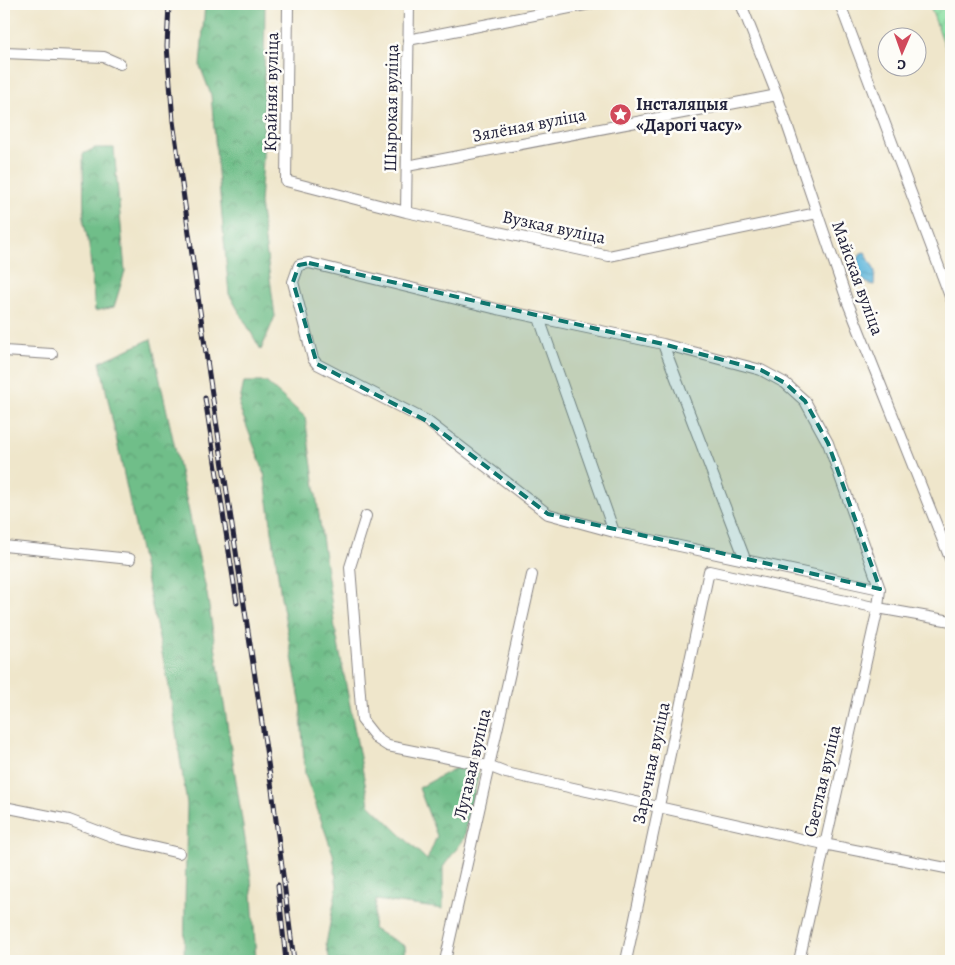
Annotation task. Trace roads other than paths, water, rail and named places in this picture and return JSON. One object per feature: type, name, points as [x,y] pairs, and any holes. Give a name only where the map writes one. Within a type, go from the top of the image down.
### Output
[{"type":"street","name":"Крайняя вуліца","points":[[286,181],[288,4]]},
{"type":"street","name":"Шырокая вуліца","points":[[406,212],[409,4]]},
{"type":"street","points":[[408,40],[590,4]]},
{"type":"street","name":"Майская вуліца","points":[[741,4],[776,95],[848,303],[951,561]]},
{"type":"street","points":[[840,4],[951,299]]},
{"type":"street","points":[[4,53],[104,57],[120,64]]},
{"type":"street","name":"Зялёная вуліца","points":[[407,166],[776,95]]},
{"type":"street","name":"Вузкая вуліца","points":[[286,181],[406,212],[609,256],[817,213]]},
{"type":"street","points":[[309,263],[539,318],[663,344],[761,370],[785,383],[805,401],[828,443],[880,589],[614,532],[548,514],[427,421],[317,364],[313,359],[293,282],[299,265],[309,263]]},
{"type":"street","points":[[539,318],[614,532]]},
{"type":"street","points":[[663,344],[745,559]]},
{"type":"street","points":[[4,351],[52,354]]},
{"type":"street","points":[[366,516],[350,567],[362,720],[378,739],[388,746],[488,766],[506,772],[824,844],[951,868]]},
{"type":"street","points":[[4,546],[130,559]]},
{"type":"street","name":"Зарэчная вуліца","points":[[626,961],[709,571],[878,608]]},
{"type":"street","name":"Лугавая вуліца","points":[[445,961],[532,575]]},
{"type":"street","name":"Светлая вуліца","points":[[799,961],[878,608],[880,589]]},
{"type":"street","points":[[878,608],[951,621]]},
{"type":"street","points":[[4,807],[69,820],[119,838],[179,853]]},
{"type":"water","points":[[865,252],[875,271],[874,285],[864,281],[859,273],[859,258],[861,253]]},
{"type":"railway","points":[[169,4],[167,46],[173,121],[272,789],[294,961]]},
{"type":"railway","points":[[205,398],[237,603]]},
{"type":"railway","points":[[278,885],[286,961]]},
{"type":"place","name":"Інсталяцыя «Дарогі часу»","points":[[620,114]]}]
